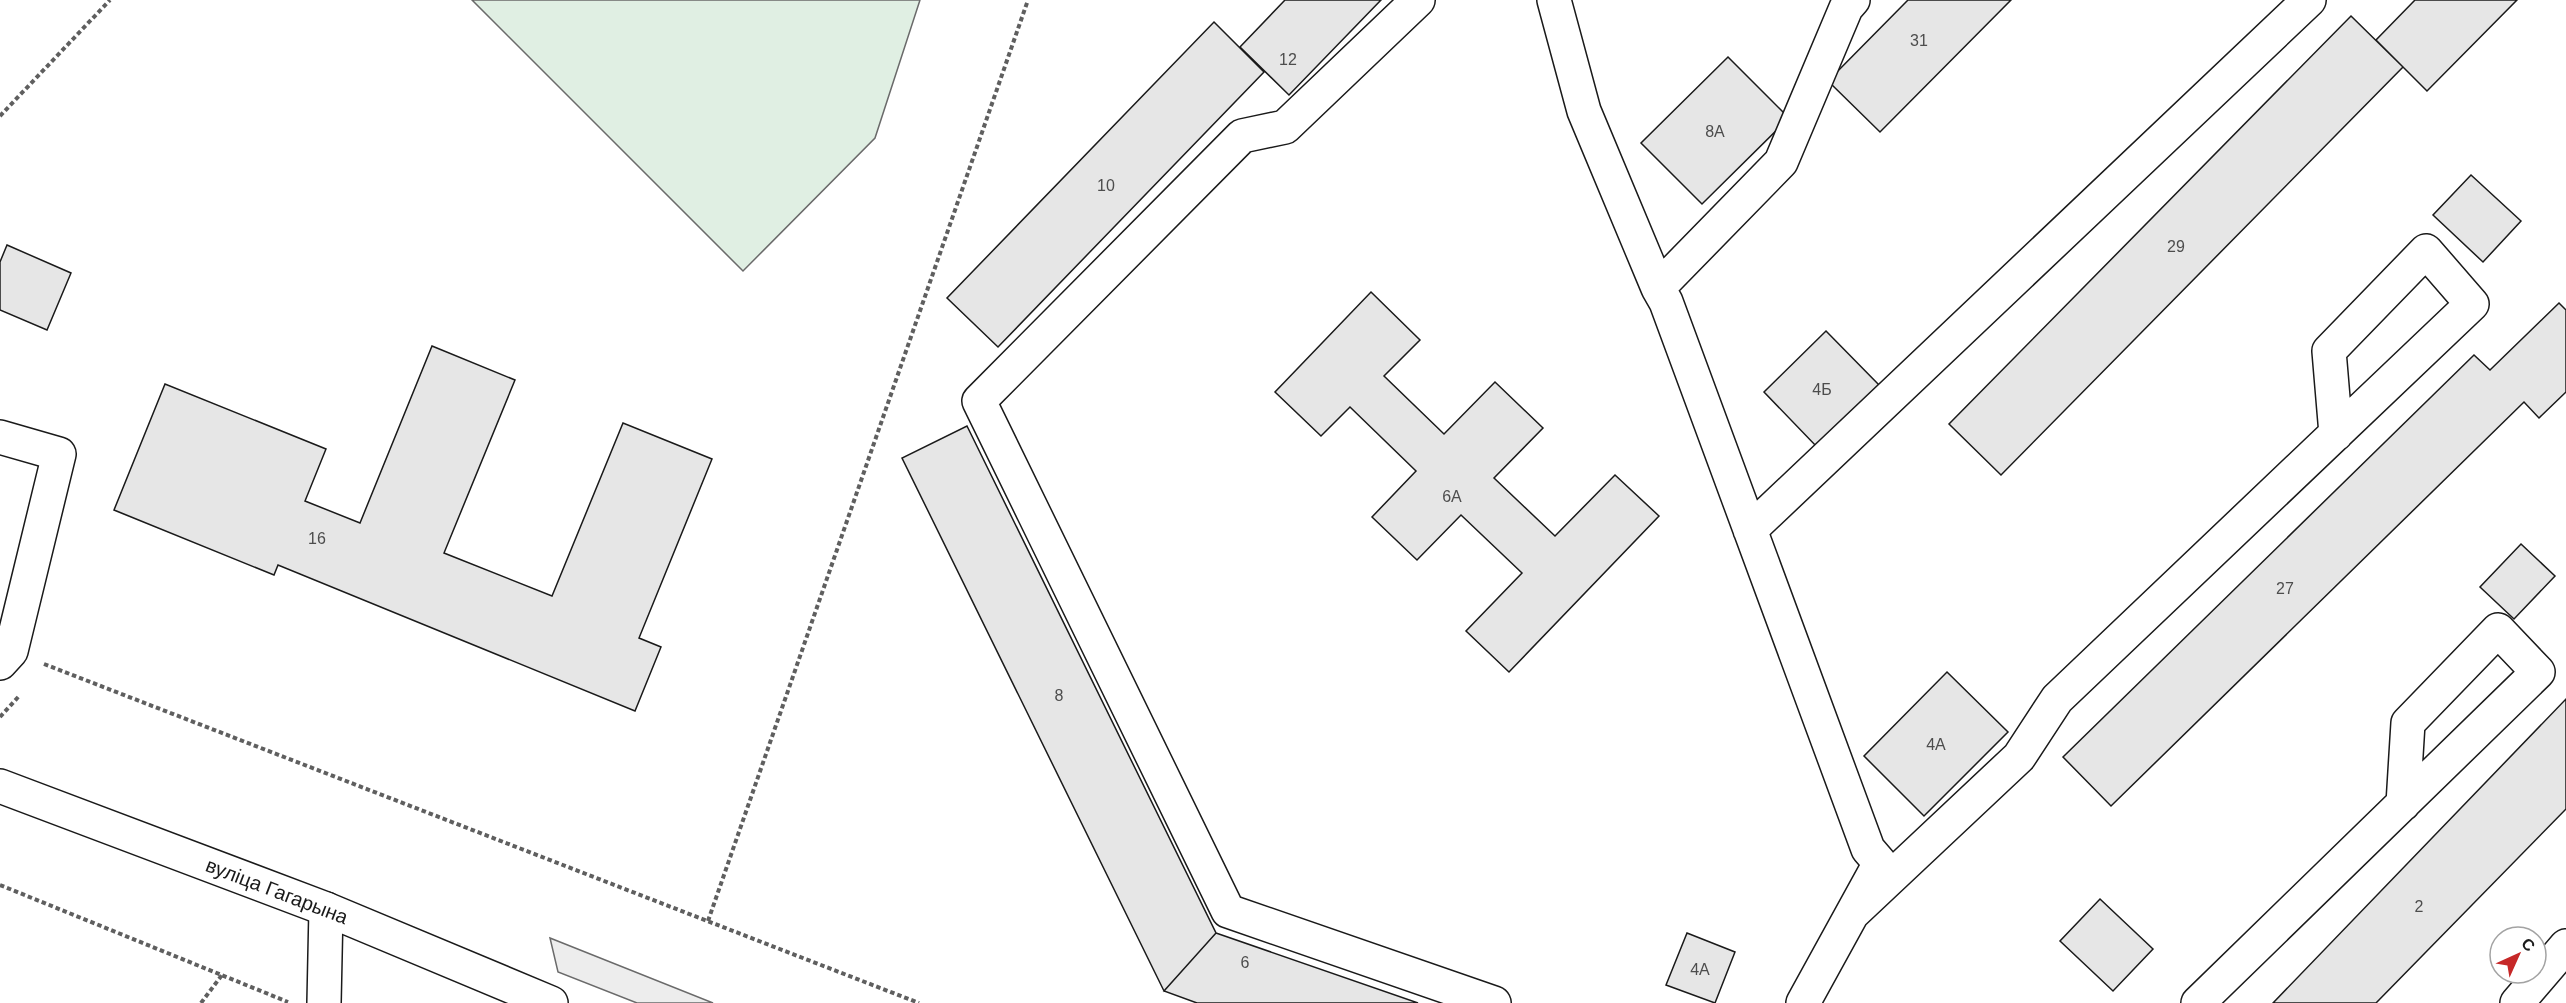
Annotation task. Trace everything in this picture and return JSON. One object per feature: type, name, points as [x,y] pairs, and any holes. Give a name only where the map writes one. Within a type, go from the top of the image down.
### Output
[{"type":"main road","points":[[1418,0],[1285,127],[1242,136],[979,401],[1228,911],[1494,1003]]},
{"type":"main road","points":[[1554,0],[1584,111],[1658,288],[1666,302],[1868,849],[1880,863],[1803,1003]]},
{"type":"main road","points":[[1658,288],[1781,162],[1846,8],[1854,0]]},
{"type":"main road","points":[[1750,530],[2309,0]]},
{"type":"main road","points":[[1852,914],[2019,757],[2057,699],[2336,434],[2472,304],[2426,251],[2329,351],[2336,434]]},
{"type":"main road","points":[[0,437],[59,454],[5,657]]},
{"type":"main road","points":[[2198,1003],[2403,804],[2538,672],[2498,630],[2408,723],[2403,804]]},
{"type":"main road","name":"вуліца Гагарына","points":[[0,786],[326,909],[551,1003]]},
{"type":"main road","points":[[324,1003],[326,909]]},
{"type":"main road","points":[[2517,1003],[2566,946]]},
{"type":"path","points":[[0,116],[110,0]]},
{"type":"path","points":[[708,921],[1029,0]]},
{"type":"path","points":[[5,657],[708,921],[919,1003]]},
{"type":"path","points":[[0,885],[290,1003]]},
{"type":"path","points":[[201,1003],[222,975]]},
{"type":"green space","points":[[472,0],[920,0],[875,138],[743,271]]},
{"type":"shaded area","points":[[550,938],[713,1003],[637,1003],[558,972]]},
{"type":"building","points":[[1285,0],[1381,0],[1289,95],[1240,47]]},
{"type":"building","points":[[1908,0],[2011,0],[1880,132],[1828,81]]},
{"type":"building","points":[[2415,0],[2517,0],[2427,91],[2376,40]]},
{"type":"building","points":[[2351,16],[2403,67],[2001,475],[1949,424]]},
{"type":"building","points":[[1214,22],[1264,72],[998,347],[947,298]]},
{"type":"building","points":[[1728,57],[1789,118],[1702,204],[1641,143]]},
{"type":"building","points":[[2471,175],[2521,221],[2483,262],[2433,215]]},
{"type":"building","points":[[7,245],[71,273],[47,330],[0,310],[0,262]]},
{"type":"building","points":[[1371,292],[1420,340],[1384,376],[1444,434],[1495,382],[1543,428],[1494,478],[1555,536],[1615,475],[1659,516],[1509,672],[1466,631],[1522,573],[1461,515],[1417,560],[1372,517],[1416,471],[1350,407],[1321,436],[1275,392]]},
{"type":"building","points":[[2559,303],[2566,310],[2566,392],[2539,418],[2524,402],[2111,806],[2063,757],[2474,355],[2490,370]]},
{"type":"building","points":[[1826,331],[1880,386],[1817,447],[1764,392]]},
{"type":"building","points":[[432,346],[515,380],[444,553],[552,596],[623,423],[712,459],[639,638],[661,647],[635,711],[278,565],[274,575],[114,510],[165,384],[326,449],[305,501],[360,523]]},
{"type":"building","points":[[967,426],[1216,933],[1164,991],[902,458]]},
{"type":"building","points":[[2521,544],[2555,576],[2514,619],[2480,587]]},
{"type":"building","points":[[1947,672],[2008,732],[1924,816],[1864,756]]},
{"type":"building","points":[[2566,699],[2566,809],[2376,1003],[2273,1003]]},
{"type":"building","points":[[2100,899],[2153,949],[2113,991],[2060,941]]},
{"type":"building","points":[[1216,933],[1418,1003],[1197,1003],[1164,991]]},
{"type":"building","points":[[1687,933],[1735,952],[1715,1003],[1666,985]]}]
